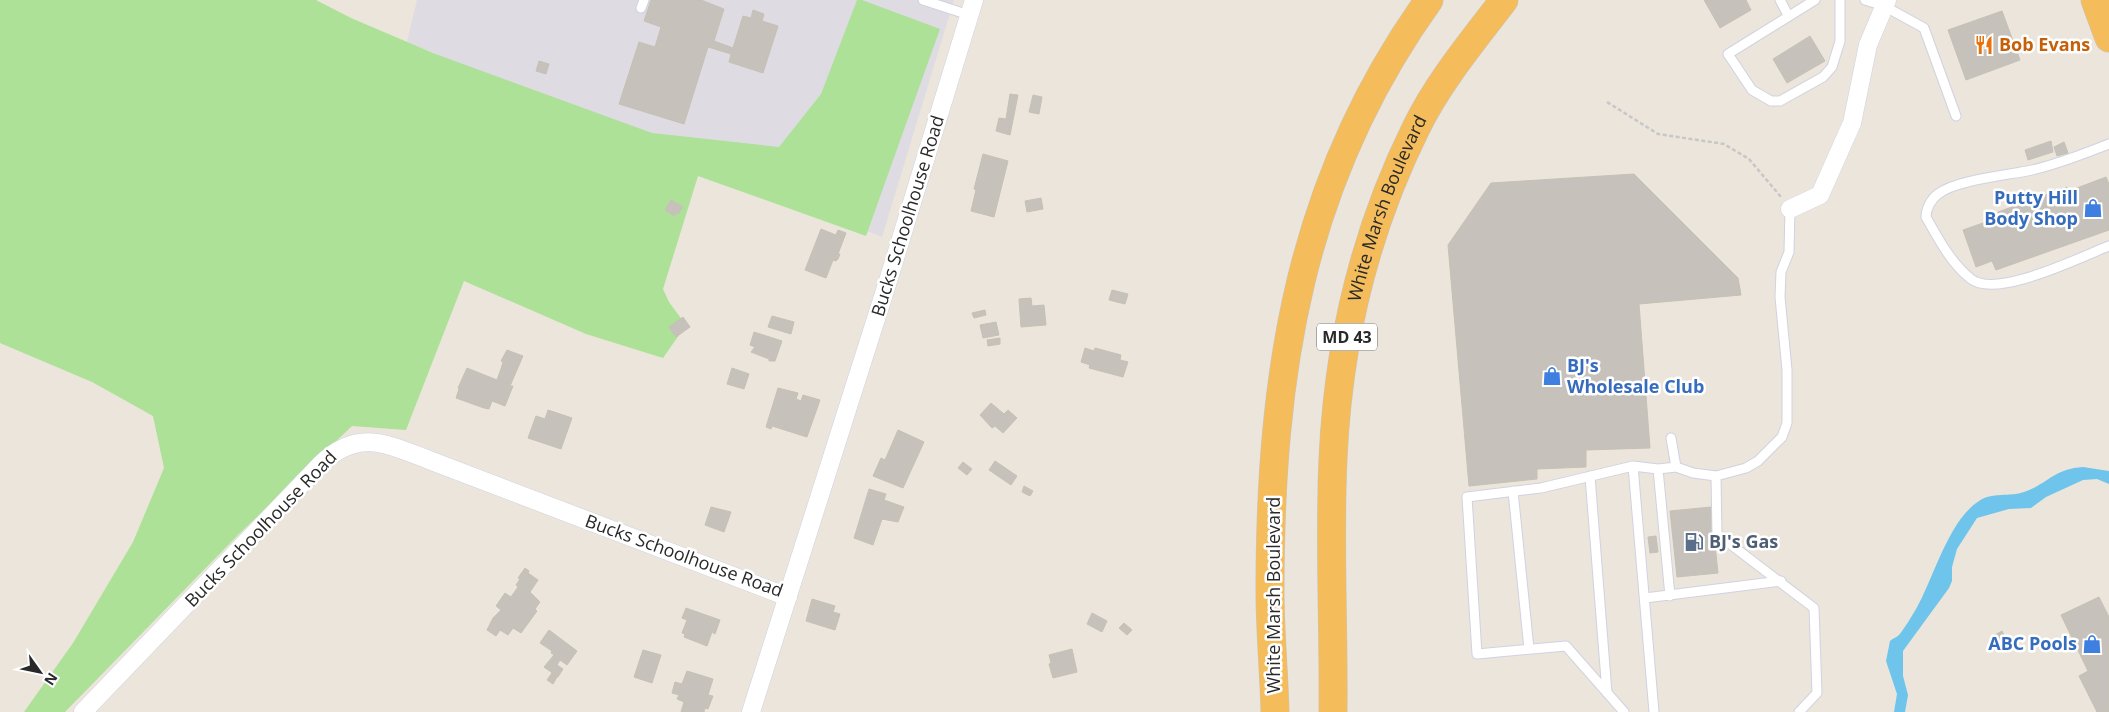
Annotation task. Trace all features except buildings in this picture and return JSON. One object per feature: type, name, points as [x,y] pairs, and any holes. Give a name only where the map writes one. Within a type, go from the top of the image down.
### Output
[{"type":"highway","name":"White Marsh Boulevard","points":[[1275,712],[1270,593],[1271,520],[1279,403],[1297,294],[1322,205],[1347,144],[1387,65],[1429,0]]},
{"type":"highway","name":"White Marsh Boulevard","points":[[1333,712],[1331,533],[1333,458],[1342,358],[1357,291],[1372,234],[1417,126],[1456,63],[1504,0]]},
{"type":"highway","points":[[2095,0],[2109,38]]},
{"type":"street","points":[[1790,209],[1820,195],[1852,124],[1868,45],[1885,3]]},
{"type":"street","name":"Bucks Schoolhouse Road","points":[[83,712],[321,464],[342,447],[364,441],[376,442],[430,460],[788,598],[972,8]]},
{"type":"street","points":[[752,712],[788,598]]},
{"type":"lane","points":[[923,0],[972,8]]},
{"type":"lane","points":[[1780,0],[1788,15]]},
{"type":"lane","points":[[1815,0],[1728,54],[1752,90],[1770,101],[1780,101],[1823,77],[1832,68],[1840,41],[1840,0]]},
{"type":"lane","points":[[1865,0],[1885,3],[1924,28],[1956,116]]},
{"type":"lane","points":[[2109,144],[2067,161],[1976,180],[1943,191],[1931,201],[1926,212],[1926,217],[1948,256],[1972,280],[1988,285],[2014,283],[2109,246]]},
{"type":"lane","points":[[1624,712],[1566,646],[1477,654],[1467,497],[1541,488],[1633,466],[1676,467],[1693,473],[1716,476],[1746,468],[1758,461],[1782,437],[1787,423],[1787,370],[1780,297],[1781,272],[1790,252],[1790,209]]},
{"type":"lane","points":[[1671,438],[1676,467]]},
{"type":"lane","points":[[1633,466],[1646,598],[1654,712]]},
{"type":"lane","points":[[1658,468],[1670,596]]},
{"type":"lane","points":[[1590,476],[1608,693]]},
{"type":"lane","points":[[1716,476],[1717,534],[1814,608],[1817,693],[1799,712]]},
{"type":"lane","points":[[1513,491],[1529,649]]},
{"type":"lane","points":[[1646,598],[1781,581]]},
{"type":"path","points":[[1607,102],[1658,134],[1724,144],[1749,159],[1790,209]]},
{"type":"shaded area","points":[[417,0],[954,0],[882,237],[407,42]]},
{"type":"green space","points":[[0,0],[316,0],[351,18],[433,53],[652,133],[779,147],[821,94],[857,0],[862,0],[940,29],[866,236],[698,176],[663,289],[669,302],[686,325],[663,358],[586,334],[464,281],[406,430],[352,426],[238,535],[65,712],[24,712],[73,643],[133,542],[164,468],[153,416],[92,382],[0,343]]},
{"type":"water","points":[[2083,467],[2109,471],[2109,484],[2097,479],[2083,480],[2046,497],[2031,508],[2009,509],[1977,518],[1957,549],[1952,567],[1952,581],[1949,588],[1903,651],[1903,676],[1908,695],[1905,712],[1894,712],[1897,694],[1886,661],[1890,641],[1899,635],[1906,626],[1923,596],[1950,536],[1968,510],[1984,498],[2024,492],[2064,471]]},
{"type":"place","name":"Bob Evans","points":[[1984,45]]},
{"type":"place","name":"Putty Hill Body Shop","points":[[2093,208]]},
{"type":"place","name":"BJ's Wholesale Club","points":[[1552,376]]},
{"type":"place","name":"BJ's Gas","points":[[1694,542]]},
{"type":"place","name":"ABC Pools","points":[[2092,644]]}]
